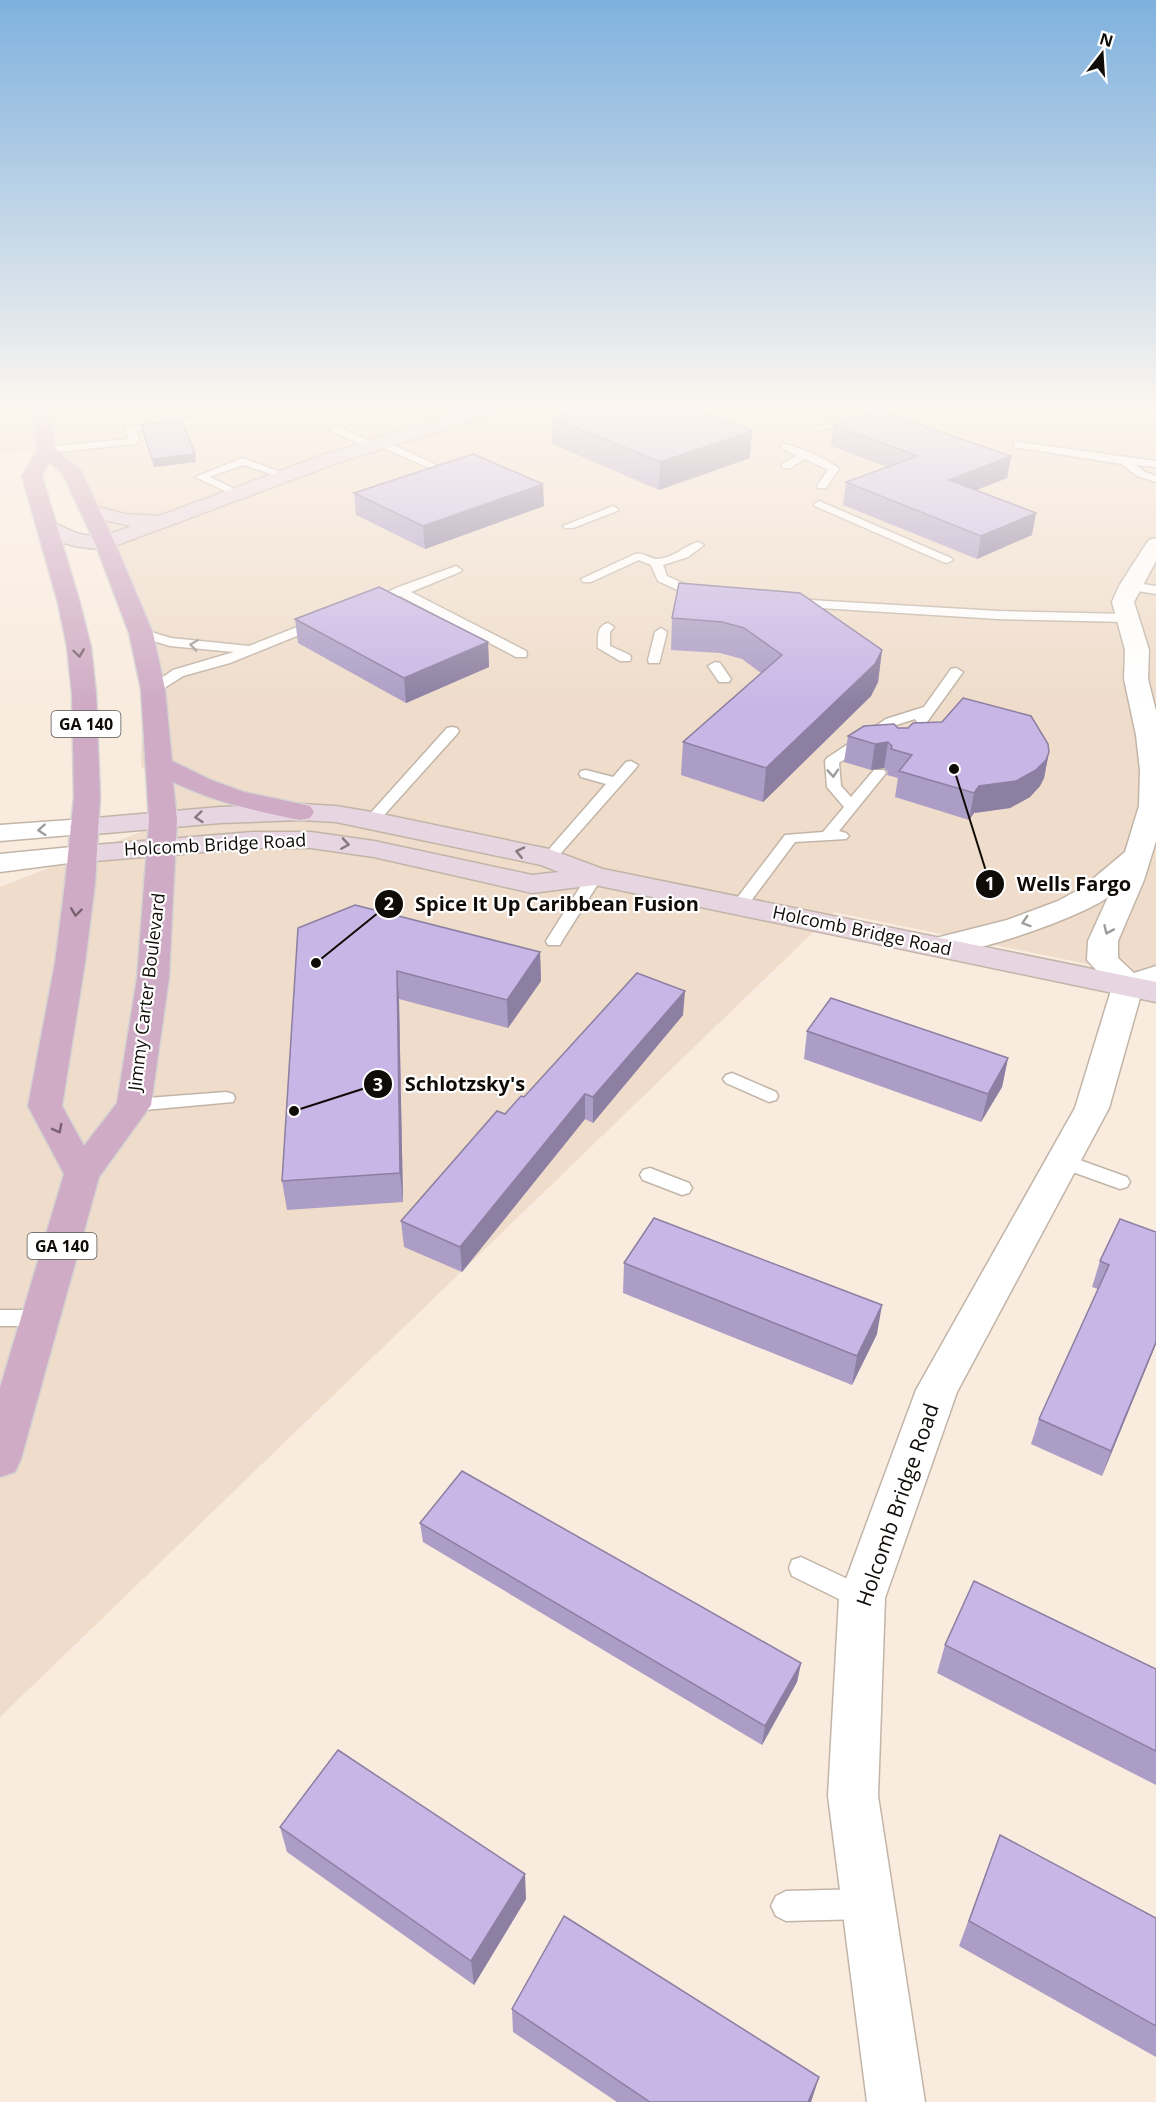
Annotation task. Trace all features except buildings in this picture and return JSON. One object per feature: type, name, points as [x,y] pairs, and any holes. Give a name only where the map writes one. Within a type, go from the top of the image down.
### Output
[{"type":"main road","name":"GA 140","points":[[42,508],[79,647],[87,744],[83,840],[70,963],[45,1106],[82,1174]]},
{"type":"main road","name":"Holcomb Bridge Road","points":[[89,508],[141,633],[153,689],[162,833]]},
{"type":"main road","points":[[48,527],[75,540],[105,543],[202,508]]},
{"type":"main road","points":[[90,511],[125,520],[169,521]]},
{"type":"main road","points":[[158,764],[202,786],[237,799],[300,812]]},
{"type":"main road","name":"Holcomb Bridge Road","points":[[83,840],[162,833],[300,812],[372,820],[549,858],[595,876],[939,947],[1147,984]]},
{"type":"main road","name":"Holcomb Bridge Road","points":[[162,833],[311,840],[374,849],[532,884],[595,876]]},
{"type":"main road","name":"Jimmy Carter Boulevard","points":[[0,1458],[82,1174],[134,1105],[153,978],[162,833]]},
{"type":"street","points":[[1147,984],[1102,960],[1103,941],[1130,880],[1153,806],[1153,770],[1149,735],[1136,679],[1137,650],[1123,602],[1130,586],[1156,544]]},
{"type":"street","points":[[1137,650],[1156,673]]},
{"type":"street","points":[[0,833],[83,840]]},
{"type":"street","points":[[0,863],[83,840]]},
{"type":"street","points":[[939,947],[1022,924],[1067,908],[1103,889],[1126,866],[1141,845]]},
{"type":"street","name":"Holcomb Bridge Road","points":[[896,2102],[853,1796],[862,1598],[937,1390],[1092,1108],[1147,984]]},
{"type":"lane","points":[[828,508],[946,560]]},
{"type":"lane","points":[[569,526],[613,509]]},
{"type":"lane","points":[[587,579],[639,556],[656,563],[684,555],[698,545]]},
{"type":"lane","points":[[656,563],[662,578],[688,590],[710,593]]},
{"type":"lane","points":[[358,607],[456,570]]},
{"type":"lane","points":[[1130,586],[1156,590]]},
{"type":"lane","points":[[400,591],[521,654]]},
{"type":"lane","points":[[774,601],[998,615],[1127,618]]},
{"type":"lane","points":[[153,689],[177,673],[253,654],[323,621],[301,614]]},
{"type":"lane","points":[[987,630],[998,615]]},
{"type":"lane","points":[[608,627],[604,632],[604,648],[625,658]]},
{"type":"lane","points":[[654,660],[661,632]]},
{"type":"lane","points":[[141,633],[170,642],[253,654]]},
{"type":"lane","points":[[715,666],[724,679]]},
{"type":"lane","points":[[911,734],[957,672]]},
{"type":"lane","points":[[852,807],[834,787],[832,761],[891,722],[928,710]]},
{"type":"lane","points":[[372,820],[452,731]]},
{"type":"lane","points":[[414,749],[430,756]]},
{"type":"lane","points":[[549,858],[632,765]]},
{"type":"lane","points":[[739,906],[790,838],[834,836],[852,807],[879,773]]},
{"type":"lane","points":[[586,774],[616,782]]},
{"type":"lane","points":[[555,941],[595,876]]},
{"type":"lane","points":[[732,1080],[769,1096]]},
{"type":"lane","points":[[134,1105],[226,1098]]},
{"type":"lane","points":[[1063,1161],[1120,1182]]},
{"type":"lane","points":[[650,1175],[682,1188]]},
{"type":"lane","points":[[0,1318],[42,1318]]},
{"type":"lane","points":[[801,1568],[862,1598]]},
{"type":"lane","points":[[786,1906],[868,1904]]},
{"type":"shaded area","points":[[89,508],[1156,508],[1156,978],[834,912],[0,1717],[0,887],[169,821],[163,788],[141,766],[143,680],[107,550]]},
{"type":"place","name":"Wells Fargo","points":[[954,769]]},
{"type":"place","name":"Spice It Up Caribbean Fusion","points":[[316,963]]},
{"type":"place","name":"Schlotzsky's","points":[[294,1111]]}]
